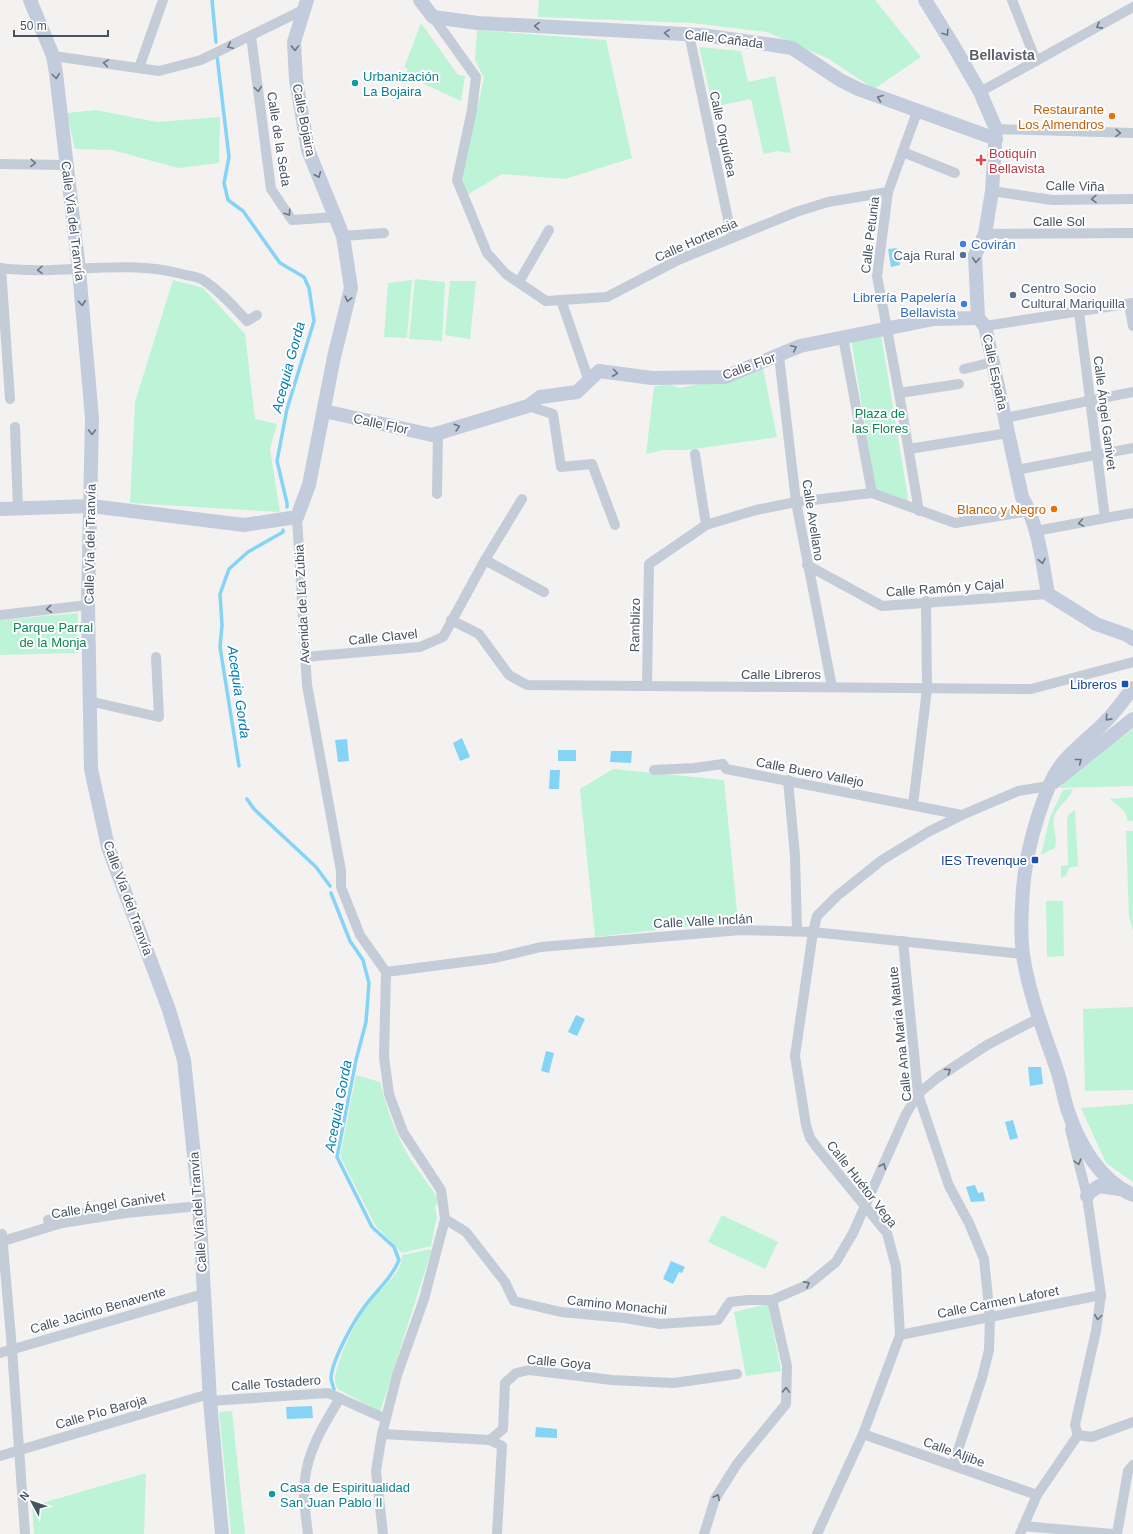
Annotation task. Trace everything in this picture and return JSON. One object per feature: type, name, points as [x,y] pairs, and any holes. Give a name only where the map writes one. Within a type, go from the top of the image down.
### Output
[{"type":"street","name":"Calle Vía del Tranvía","points":[[30,0],[53,56],[79,270],[92,418],[92,506],[88,605],[91,769],[108,847],[169,1010],[184,1060],[199,1203],[210,1397],[222,1534]]},
{"type":"street","points":[[139,68],[163,0]]},
{"type":"street","points":[[420,0],[433,17]]},
{"type":"street","name":"Calle España","points":[[925,0],[980,92],[996,134],[992,191],[985,234],[975,255],[981,322],[993,362],[1022,497],[1030,511],[1036,531],[1048,594]]},
{"type":"street","points":[[1012,0],[1036,61]]},
{"type":"street","points":[[53,56],[159,71],[201,60],[250,36],[305,5]]},
{"type":"street","name":"Calle Bojaira","points":[[305,5],[294,42],[296,80],[308,150],[337,217],[343,236],[351,288],[334,357],[324,411]]},
{"type":"street","points":[[980,92],[1133,7]]},
{"type":"street","name":"Calle Cañada","points":[[433,17],[478,23],[689,34],[792,48],[840,80],[858,89],[917,112],[996,134]]},
{"type":"street","name":"Calle Hortensia","points":[[433,17],[476,76],[472,110],[457,180],[486,253],[506,274],[546,300],[607,297],[678,260],[796,212],[828,202],[888,192]]},
{"type":"street","name":"Calle Orquídea","points":[[689,34],[732,238]]},
{"type":"street","name":"Calle de la Seda","points":[[250,36],[271,189],[292,220],[337,217]]},
{"type":"street","name":"Calle Petunia","points":[[917,112],[888,192],[876,276],[899,393],[919,511]]},
{"type":"street","points":[[996,134],[1133,133]]},
{"type":"street","points":[[902,152],[955,173]]},
{"type":"street","points":[[0,164],[65,164]]},
{"type":"street","name":"Calle Viña","points":[[992,191],[1052,200],[1133,198]]},
{"type":"street","points":[[519,282],[549,230]]},
{"type":"street","points":[[343,236],[384,233]]},
{"type":"street","name":"Calle Sol","points":[[985,234],[1133,233]]},
{"type":"street","points":[[10,399],[1,268],[25,270],[79,270],[120,267],[167,270],[202,279],[247,321],[257,314]]},
{"type":"street","points":[[562,300],[589,380]]},
{"type":"street","points":[[981,322],[1079,312],[1131,303],[1133,326]]},
{"type":"street","name":"Calle Ángel Ganivet","points":[[1079,312],[1105,518]]},
{"type":"street","name":"Calle Flor","points":[[324,411],[432,434],[528,406],[540,396],[576,392],[599,371],[652,378],[725,377],[779,356],[800,346],[934,319],[981,322]]},
{"type":"street","points":[[843,337],[872,493]]},
{"type":"street","name":"Calle Avellano","points":[[779,356],[796,502],[807,565],[832,687]]},
{"type":"street","points":[[964,369],[993,362]]},
{"type":"street","points":[[899,393],[958,384]]},
{"type":"street","points":[[1005,418],[1133,392]]},
{"type":"street","points":[[528,406],[553,414],[561,467],[592,464],[615,525]]},
{"type":"street","name":"Avenida de La Zubia","points":[[324,411],[309,485],[297,517],[307,685],[341,871],[341,887],[360,935],[386,972]]},
{"type":"street","points":[[15,427],[18,509]]},
{"type":"street","points":[[437,494],[438,433]]},
{"type":"street","points":[[909,449],[1008,433]]},
{"type":"street","points":[[1016,470],[1133,448]]},
{"type":"street","points":[[695,454],[706,525],[756,510],[796,502],[872,493],[956,523],[1030,511]]},
{"type":"street","name":"Calle Clavel","points":[[305,657],[420,647],[443,637],[485,560],[522,499]]},
{"type":"street","points":[[0,509],[92,506],[244,525],[297,517]]},
{"type":"street","points":[[1036,531],[1133,513]]},
{"type":"street","name":"Ramblizo","points":[[647,686],[649,564],[706,525]]},
{"type":"street","points":[[485,560],[544,592]]},
{"type":"street","name":"Calle Ramón y Cajal","points":[[807,565],[882,606],[926,601],[1048,594]]},
{"type":"street","points":[[1048,594],[1096,624],[1127,635],[1133,639]]},
{"type":"street","points":[[913,805],[927,689],[926,601]]},
{"type":"street","points":[[0,614],[88,605]]},
{"type":"street","name":"Calle Libreros","points":[[451,620],[480,634],[509,675],[527,685],[1031,689],[1133,662]]},
{"type":"street","points":[[89,701],[159,717],[156,657]]},
{"type":"street","points":[[1078,1435],[1075,1425],[1096,1331],[1101,1295],[1087,1196],[1075,1150],[1068,1110],[1060,1080],[1039,1018],[1023,954],[1022,905],[1028,861],[1037,821],[1049,786],[1059,765],[1107,720],[1133,688]]},
{"type":"street","points":[[1049,786],[1133,719]]},
{"type":"street","name":"Calle Buero Vallejo","points":[[654,770],[694,768],[724,764],[726,769],[962,815]]},
{"type":"street","points":[[788,780],[795,856],[797,931]]},
{"type":"street","name":"Calle Huétor Vega","points":[[816,1534],[863,1434],[900,1335],[896,1267],[887,1233],[810,1138],[806,1125],[795,1056],[813,932],[817,916],[837,896],[882,860],[928,832],[962,815],[1018,791],[1049,786]]},
{"type":"street","name":"Calle Valle Inclán","points":[[386,972],[495,958],[541,946],[741,930],[813,932],[1023,954]]},
{"type":"street","name":"Calle Ana María Matute","points":[[904,941],[918,1094],[950,1186],[969,1223],[984,1259],[990,1317],[989,1350],[982,1378],[953,1465]]},
{"type":"street","points":[[383,1534],[376,1471],[382,1434],[397,1375],[424,1299],[445,1219],[440,1190],[403,1132],[389,1094],[384,1057],[386,972]]},
{"type":"street","points":[[704,1534],[715,1499],[730,1476],[786,1404],[787,1366],[772,1300],[810,1284],[836,1262],[853,1233],[906,1114],[918,1094],[937,1078],[987,1045],[1039,1018]]},
{"type":"street","points":[[1068,1110],[1078,1136],[1090,1156],[1100,1169],[1127,1192]]},
{"type":"street","points":[[1087,1196],[1099,1186],[1109,1186],[1127,1192]]},
{"type":"street","name":"Calle Ángel Ganivet","points":[[1,1238],[62,1223],[199,1203]]},
{"type":"street","name":"Camino Monachil","points":[[445,1219],[466,1232],[504,1282],[514,1301],[561,1312],[672,1324],[718,1320],[730,1302],[772,1300]]},
{"type":"street","points":[[1,1238],[12,1349],[25,1534]]},
{"type":"street","name":"Calle Jacinto Benavente","points":[[0,1353],[203,1294]]},
{"type":"street","name":"Calle Carmen Laforet","points":[[900,1335],[1101,1295]]},
{"type":"street","name":"Calle Goya","points":[[490,1440],[503,1429],[505,1383],[516,1373],[529,1370],[612,1380],[674,1383],[737,1374]]},
{"type":"street","name":"Calle Tostadero","points":[[210,1397],[328,1393],[386,1418]]},
{"type":"street","name":"Calle Pío Baroja","points":[[0,1456],[210,1397]]},
{"type":"street","points":[[308,1534],[304,1498],[305,1478],[311,1452],[340,1398]]},
{"type":"street","points":[[1078,1435],[1092,1437],[1133,1422]]},
{"type":"street","points":[[382,1434],[490,1440],[502,1446],[497,1534]]},
{"type":"street","name":"Calle Aljibe","points":[[863,1434],[1037,1496]]},
{"type":"street","points":[[1078,1435],[1037,1496],[1021,1530],[1072,1531],[1113,1534]]},
{"type":"street","points":[[1117,1534],[1128,1471],[1133,1465]]},
{"type":"green space","points":[[539,0],[875,0],[921,57],[874,89],[829,59],[767,32],[692,23],[538,17]]},
{"type":"green space","points":[[421,23],[458,75],[465,76],[461,101],[407,76],[407,68],[404,68]]},
{"type":"green space","points":[[477,30],[606,40],[632,158],[565,179],[502,174],[467,195],[462,176],[484,78],[475,60]]},
{"type":"green space","points":[[699,47],[741,51],[748,82],[775,76],[791,153],[777,151],[764,154],[751,99],[713,107]]},
{"type":"green space","points":[[96,110],[157,122],[220,117],[219,163],[178,168],[112,150],[75,149],[67,113]]},
{"type":"green space","points":[[415,279],[445,282],[442,341],[409,339]]},
{"type":"green space","points":[[173,280],[203,288],[245,334],[255,419],[277,424],[270,449],[280,512],[130,503],[135,402]]},
{"type":"green space","points":[[412,280],[407,338],[384,337],[388,283]]},
{"type":"green space","points":[[450,281],[476,281],[470,339],[445,335]]},
{"type":"green space","name":"Plaza de las Flores","points":[[881,334],[908,498],[907,502],[878,491],[875,487],[851,339]]},
{"type":"green space","points":[[763,368],[777,437],[687,450],[664,450],[646,454],[654,387],[670,385],[679,388],[748,375]]},
{"type":"green space","name":"Parque Parral de la Monja","points":[[78,613],[77,653],[0,655],[0,620]]},
{"type":"green space","points":[[1133,729],[1133,786],[1060,788],[1067,778]]},
{"type":"green space","points":[[613,769],[724,780],[738,921],[595,937],[580,789]]},
{"type":"green space","points":[[1073,789],[1055,813],[1055,848],[1041,855],[1050,817],[1063,790]]},
{"type":"green space","points":[[1133,797],[1133,821],[1128,821],[1125,812],[1110,799]]},
{"type":"green space","points":[[1075,810],[1078,866],[1069,868],[1066,876],[1061,878],[1061,866],[1068,865],[1067,819],[1069,814]]},
{"type":"green space","points":[[1126,831],[1133,831],[1133,930],[1129,917]]},
{"type":"green space","points":[[1046,901],[1063,901],[1064,956],[1047,957]]},
{"type":"green space","points":[[1133,1007],[1133,1090],[1085,1091],[1083,1009]]},
{"type":"green space","points":[[356,1075],[380,1082],[396,1132],[411,1160],[433,1190],[439,1201],[435,1207],[437,1217],[431,1246],[402,1253],[375,1225],[340,1156]]},
{"type":"green space","points":[[1133,1104],[1133,1182],[1106,1163],[1081,1108]]},
{"type":"green space","points":[[722,1215],[778,1242],[765,1269],[708,1242]]},
{"type":"green space","points":[[432,1249],[380,1412],[338,1389],[335,1380],[337,1369],[344,1349],[359,1318],[369,1302],[395,1274],[399,1268],[402,1255]]},
{"type":"green space","points":[[768,1304],[781,1371],[746,1376],[734,1312]]},
{"type":"green space","points":[[232,1411],[245,1534],[231,1534],[219,1412]]},
{"type":"green space","points":[[146,1473],[144,1534],[34,1534],[32,1506]]},
{"type":"water","points":[[897,248],[900,265],[891,267],[888,249]]},
{"type":"water","points":[[462,738],[470,757],[460,761],[453,743]]},
{"type":"water","points":[[347,739],[349,761],[338,762],[335,740]]},
{"type":"water","points":[[558,750],[576,750],[576,761],[558,761]]},
{"type":"water","points":[[611,751],[632,751],[631,763],[610,762]]},
{"type":"water","points":[[550,770],[560,770],[559,789],[549,789]]},
{"type":"water","points":[[576,1015],[585,1019],[577,1036],[568,1032]]},
{"type":"water","points":[[546,1051],[554,1053],[549,1073],[541,1071]]},
{"type":"water","points":[[1028,1067],[1041,1067],[1043,1084],[1030,1086]]},
{"type":"water","points":[[1013,1120],[1018,1138],[1010,1140],[1005,1122]]},
{"type":"water","points":[[975,1185],[978,1193],[983,1192],[985,1201],[971,1202],[966,1187]]},
{"type":"water","points":[[671,1261],[685,1267],[682,1273],[679,1272],[673,1284],[663,1279]]},
{"type":"water","points":[[312,1406],[313,1418],[287,1419],[286,1407]]},
{"type":"water","points":[[536,1427],[557,1429],[557,1438],[535,1437]]},
{"type":"waterway","name":"Acequia Gorda","points":[[212,0],[216,42]]},
{"type":"waterway","name":"Acequia Gorda","points":[[217,56],[229,157],[224,183],[228,200],[243,211],[280,263],[304,277],[309,288],[314,321],[287,409],[277,461],[287,507]]},
{"type":"waterway","name":"Acequia Gorda","points":[[239,766],[220,647],[222,625],[220,594],[229,569],[248,552],[283,532],[283,530]]},
{"type":"waterway","name":"Acequia Gorda","points":[[247,799],[254,809],[316,867],[330,886]]},
{"type":"waterway","name":"Acequia Gorda","points":[[331,893],[350,941],[363,960],[369,983],[366,1022],[356,1060],[337,1157],[372,1227],[394,1247],[399,1260],[389,1277],[363,1309],[345,1338],[331,1377],[334,1389]]},
{"type":"place","name":"Urbanización La Bojaira","points":[[355,83]]},
{"type":"place","name":"Restaurante Los Almendros","points":[[1112,116]]},
{"type":"place","name":"Botiquín Bellavista","points":[[981,160]]},
{"type":"place","name":"Covirán","points":[[963,244]]},
{"type":"place","name":"Caja Rural","points":[[963,255]]},
{"type":"place","name":"Centro Socio Cultural Mariquilla","points":[[1013,295]]},
{"type":"place","name":"Librería Papelería Bellavista","points":[[964,304]]},
{"type":"place","name":"Blanco y Negro","points":[[1054,509]]},
{"type":"place","name":"Libreros","points":[[1125,684]]},
{"type":"place","name":"IES Trevenque","points":[[1035,860]]},
{"type":"place","name":"Casa de Espiritualidad San Juan Pablo II","points":[[272,1494]]},
{"type":"district","name":"Bellavista","points":[[1002,55]]}]
